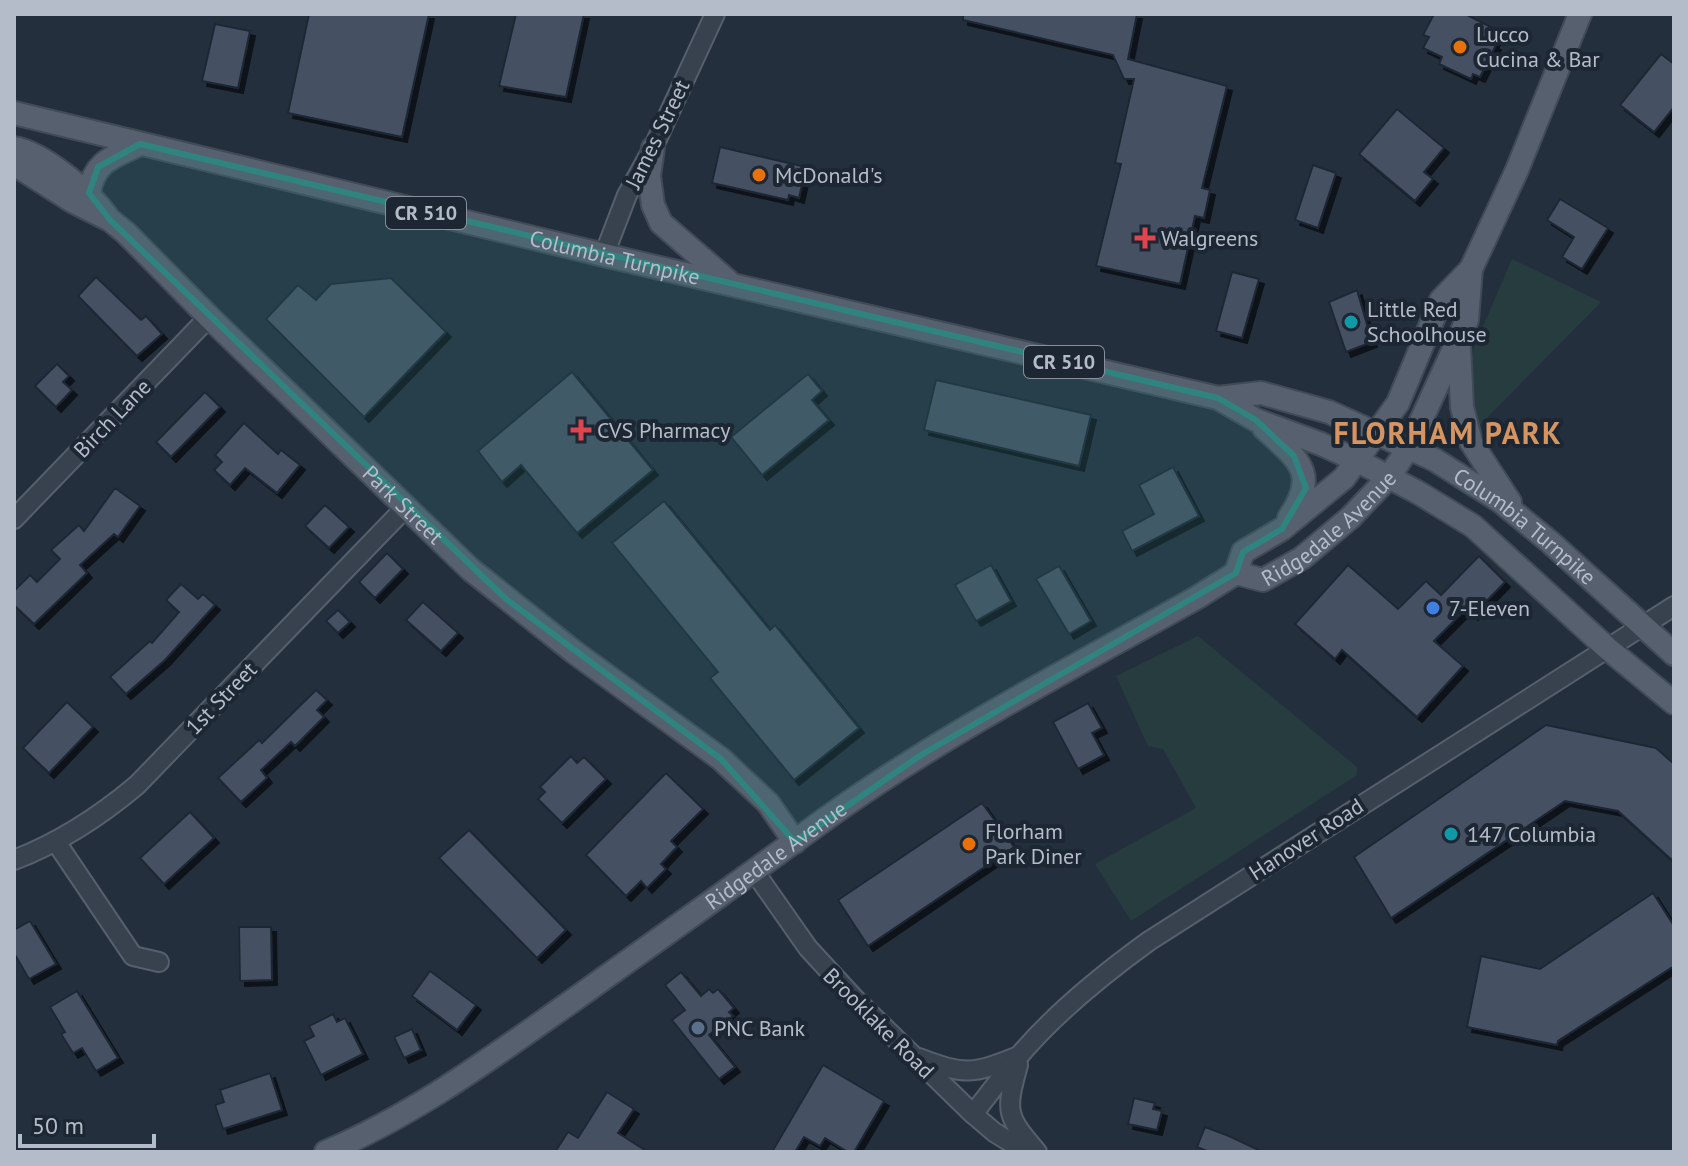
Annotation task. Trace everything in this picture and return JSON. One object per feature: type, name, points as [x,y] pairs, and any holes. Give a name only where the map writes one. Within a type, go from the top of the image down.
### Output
[{"type":"main road","name":"Ridgedale Avenue","points":[[326,1152],[395,1118],[474,1071],[921,755],[1236,573],[1243,552],[1282,529],[1342,480],[1399,401],[1441,300],[1471,269],[1517,170],[1580,14]]},
{"type":"main road","name":"Columbia Turnpike","points":[[14,113],[1218,398],[1256,420],[1358,461],[1473,526],[1607,648],[1674,703]]},
{"type":"main road","points":[[89,193],[91,177],[98,167],[140,144]]},
{"type":"main road","points":[[14,148],[29,153],[89,193],[110,220]]},
{"type":"main road","points":[[653,148],[649,176],[653,205],[661,223],[732,284]]},
{"type":"main road","name":"Park Street","points":[[14,164],[72,201],[110,220],[405,508],[506,599],[721,759],[768,803],[795,842]]},
{"type":"main road","name":"Ridgedale Avenue","points":[[1236,573],[1263,580],[1302,558],[1351,517],[1389,477],[1409,447],[1467,320],[1471,269]]},
{"type":"main road","points":[[1459,338],[1462,407],[1471,442],[1522,519]]},
{"type":"main road","name":"Columbia Turnpike","points":[[1218,398],[1261,393],[1329,412],[1435,460],[1500,501],[1674,654]]},
{"type":"main road","points":[[1256,420],[1294,456],[1304,476],[1306,488],[1301,501],[1282,529]]},
{"type":"street","name":"James Street","points":[[604,255],[627,195],[653,148],[715,14]]},
{"type":"street","name":"Birch Lane","points":[[14,519],[209,317]]},
{"type":"street","name":"1st Street","points":[[14,860],[56,842],[89,823],[137,785],[405,508]]},
{"type":"street","name":"Hanover Road","points":[[973,1114],[1020,1056],[1091,985],[1149,941],[1674,606]]},
{"type":"street","points":[[56,842],[133,956],[159,962]]},
{"type":"street","name":"Brooklake Road","points":[[754,871],[815,957],[911,1056],[973,1114],[1026,1152]]},
{"type":"street","points":[[911,1056],[950,1070],[966,1072],[982,1070],[1020,1056]]},
{"type":"street","points":[[1020,1056],[1011,1094],[1010,1116],[1013,1124],[1037,1152]]},
{"type":"highlighted area","points":[[140,144],[1218,398],[1256,420],[1294,456],[1306,488],[1282,529],[1243,552],[1236,573],[921,755],[795,842],[721,759],[506,599],[110,220],[89,193],[98,167]]},
{"type":"green space","points":[[1512,259],[1601,302],[1476,429],[1468,372],[1474,347]]},
{"type":"green space","points":[[1198,636],[1357,767],[1357,775],[1131,921],[1095,864],[1196,808],[1163,749],[1148,746],[1116,676]]},
{"type":"building","points":[[309,14],[429,14],[402,137],[288,113]]},
{"type":"building","points":[[516,14],[584,14],[566,97],[499,86]]},
{"type":"building","points":[[963,14],[1137,14],[1128,59],[1227,86],[1202,188],[1210,190],[1204,218],[1195,216],[1180,284],[1096,266],[1121,164],[1115,163],[1134,79],[1124,79],[1113,55],[963,20]]},
{"type":"building","name":"Lucco Cucina & Bar","points":[[1434,14],[1465,14],[1499,31],[1493,44],[1496,45],[1480,77],[1473,74],[1471,79],[1439,64],[1442,57],[1423,48],[1429,37],[1423,35]]},
{"type":"building","points":[[215,24],[250,31],[238,88],[202,81]]},
{"type":"building","points":[[1661,54],[1674,64],[1674,107],[1654,132],[1620,105]]},
{"type":"building","points":[[1397,109],[1444,148],[1424,172],[1433,179],[1415,201],[1359,154]]},
{"type":"building","name":"McDonald's","points":[[720,147],[806,167],[799,198],[789,195],[788,200],[712,183]]},
{"type":"building","points":[[1313,165],[1336,173],[1318,228],[1295,220]]},
{"type":"building","points":[[1560,199],[1608,228],[1582,269],[1562,257],[1574,237],[1547,220]]},
{"type":"building","points":[[1232,272],[1259,279],[1242,338],[1216,331]]},
{"type":"building","points":[[96,277],[141,320],[146,316],[162,334],[137,356],[78,296]]},
{"type":"building","points":[[391,278],[446,332],[364,417],[266,319],[298,285],[316,300],[331,284]]},
{"type":"building","name":"Little Red Schoolhouse","points":[[1357,290],[1372,342],[1346,352],[1329,302]]},
{"type":"building","points":[[57,364],[69,376],[63,382],[72,390],[56,407],[35,386]]},
{"type":"building","points":[[572,372],[653,470],[577,533],[521,465],[502,482],[478,451]]},
{"type":"building","points":[[808,374],[822,391],[812,400],[829,420],[762,475],[731,437]]},
{"type":"building","points":[[936,380],[1091,415],[1079,466],[924,430]]},
{"type":"building","points":[[205,392],[220,407],[171,457],[156,442]]},
{"type":"building","points":[[244,423],[278,454],[281,450],[300,465],[277,493],[245,468],[230,485],[214,470],[222,462],[215,455]]},
{"type":"building","points":[[1173,467],[1199,516],[1132,551],[1122,531],[1154,514],[1139,485]]},
{"type":"building","points":[[115,488],[140,506],[118,537],[114,534],[80,565],[87,573],[34,624],[14,605],[14,591],[30,575],[37,582],[60,559],[51,550],[79,525],[84,531]]},
{"type":"building","points":[[664,501],[770,630],[775,625],[859,728],[794,780],[710,678],[718,672],[612,543]]},
{"type":"building","points":[[325,505],[349,527],[329,548],[305,526]]},
{"type":"building","points":[[387,553],[403,569],[375,598],[359,582]]},
{"type":"building","points":[[1479,556],[1505,582],[1473,615],[1467,608],[1434,641],[1463,666],[1417,717],[1342,650],[1335,659],[1295,624],[1348,565],[1398,609],[1426,581],[1441,595]]},
{"type":"building","points":[[991,565],[1011,601],[976,621],[955,585]]},
{"type":"building","points":[[1059,566],[1091,621],[1069,634],[1036,579]]},
{"type":"building","points":[[181,584],[198,599],[203,594],[215,605],[165,660],[126,694],[110,677],[150,641],[152,643],[179,612],[166,600]]},
{"type":"building","points":[[423,602],[458,633],[441,651],[406,620]]},
{"type":"building","points":[[338,610],[350,622],[338,633],[326,621]]},
{"type":"building","points":[[316,690],[327,700],[317,710],[324,717],[295,746],[291,742],[261,770],[267,778],[241,802],[218,778],[259,740],[262,743]]},
{"type":"building","points":[[67,702],[93,727],[49,773],[23,748]]},
{"type":"building","points":[[1088,703],[1102,728],[1092,733],[1104,755],[1078,769],[1053,722]]},
{"type":"building","name":"147 Columbia","points":[[1546,725],[1656,748],[1674,764],[1674,862],[1618,811],[1565,801],[1391,918],[1354,857]]},
{"type":"building","points":[[571,756],[577,763],[584,757],[606,779],[562,823],[538,799],[545,792],[540,787]]},
{"type":"building","points":[[666,773],[703,809],[671,841],[677,847],[661,864],[666,869],[647,888],[641,881],[626,896],[586,855]]},
{"type":"building","points":[[982,803],[1014,847],[868,946],[838,900]]},
{"type":"building","points":[[190,812],[214,838],[164,884],[140,858]]},
{"type":"building","points":[[469,830],[566,930],[537,958],[439,858]]},
{"type":"building","points":[[1653,893],[1674,926],[1674,966],[1558,1041],[1557,1045],[1467,1027],[1481,956],[1540,969]]},
{"type":"building","points":[[30,921],[56,964],[29,979],[14,953],[14,930]]},
{"type":"building","points":[[239,927],[271,927],[272,980],[240,981]]},
{"type":"building","points":[[430,971],[476,1005],[457,1030],[412,996]]},
{"type":"building","name":"PNC Bank","points":[[681,972],[701,996],[709,989],[713,993],[718,989],[734,1008],[729,1012],[733,1016],[709,1035],[735,1067],[719,1079],[672,1020],[685,1010],[665,985]]},
{"type":"building","points":[[77,991],[118,1058],[96,1071],[82,1048],[73,1053],[50,1007]]},
{"type":"building","points":[[333,1014],[337,1022],[345,1018],[363,1054],[321,1075],[304,1041],[314,1036],[309,1026]]},
{"type":"building","points":[[412,1029],[421,1050],[404,1058],[394,1037]]},
{"type":"building","points":[[823,1065],[884,1101],[854,1152],[848,1152],[825,1138],[820,1146],[804,1137],[795,1152],[772,1152]]},
{"type":"building","points":[[270,1073],[282,1110],[223,1129],[215,1105],[224,1102],[220,1090]]},
{"type":"building","points":[[607,1092],[634,1109],[618,1133],[648,1152],[555,1152],[568,1132],[578,1138]]},
{"type":"building","points":[[1134,1098],[1155,1103],[1153,1109],[1162,1111],[1157,1130],[1128,1124]]},
{"type":"building","points":[[1205,1127],[1263,1152],[1209,1152],[1197,1147]]},
{"type":"place","name":"Lucco Cucina & Bar","points":[[1460,47]]},
{"type":"place","name":"McDonald's","points":[[759,175]]},
{"type":"place","name":"Walgreens","points":[[1145,238]]},
{"type":"place","name":"Little Red Schoolhouse","points":[[1351,322]]},
{"type":"place","name":"CVS Pharmacy","points":[[581,430]]},
{"type":"place","name":"7-Eleven","points":[[1433,608]]},
{"type":"place","name":"147 Columbia","points":[[1451,834]]},
{"type":"place","name":"Florham Park Diner","points":[[969,844]]},
{"type":"place","name":"PNC Bank","points":[[698,1028]]},
{"type":"district","name":"FLORHAM PARK","points":[[1448,432]]}]
